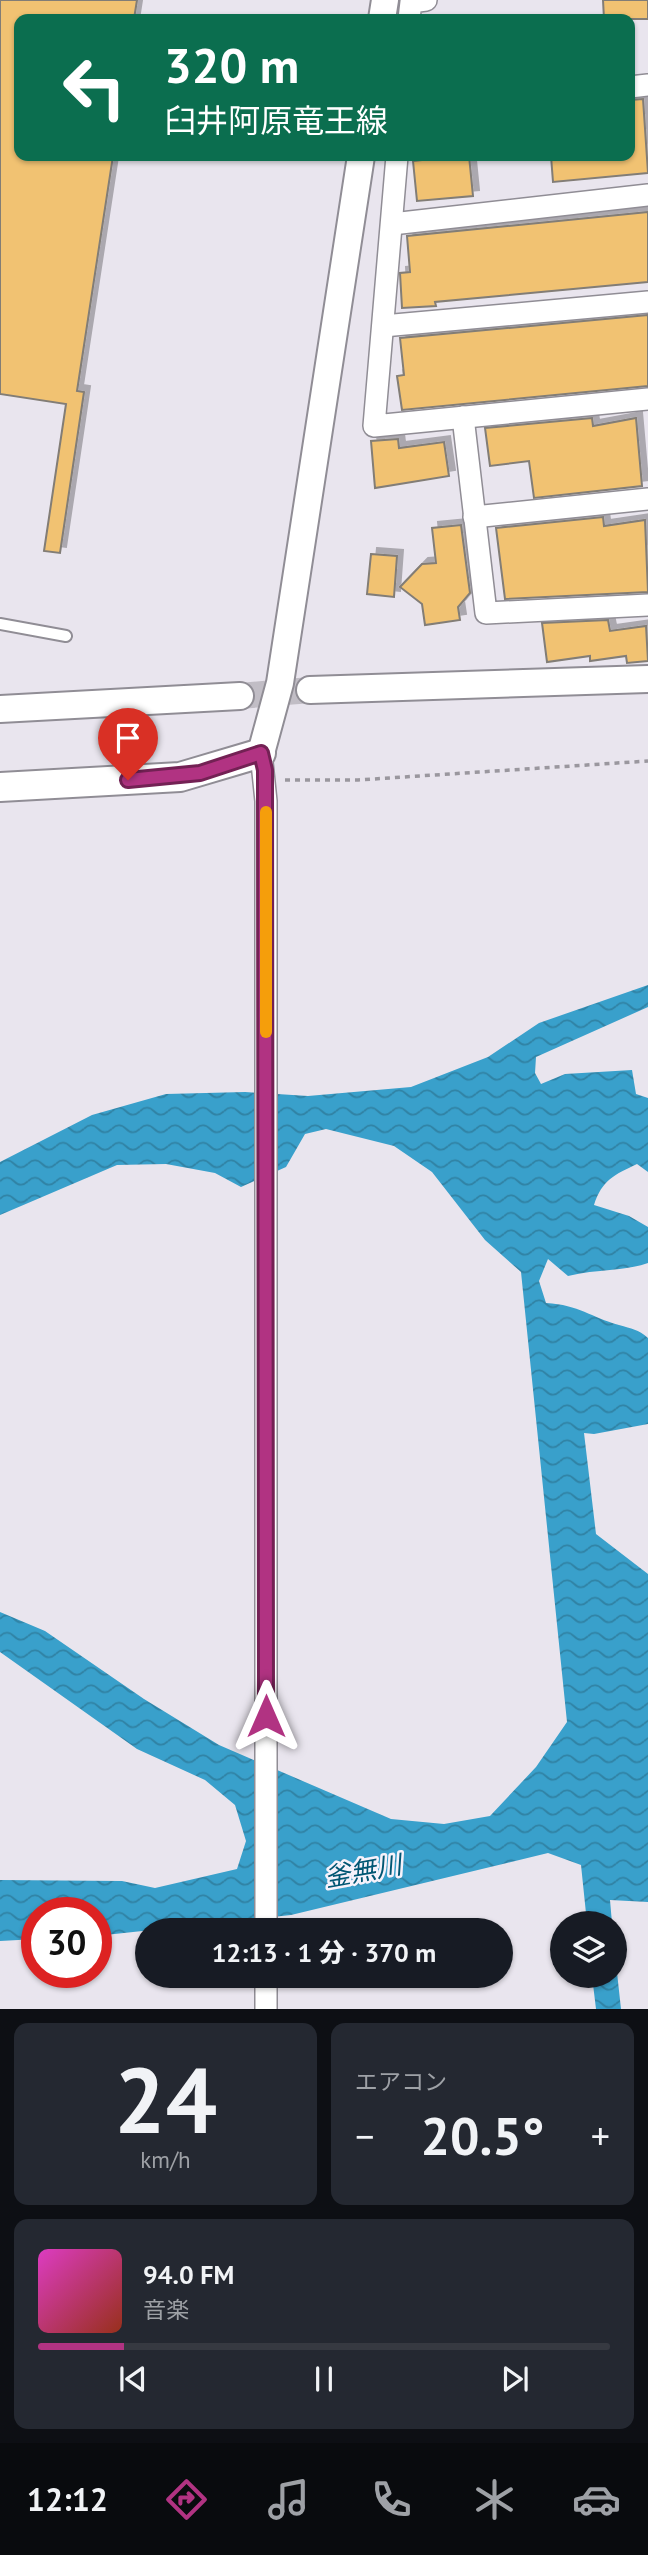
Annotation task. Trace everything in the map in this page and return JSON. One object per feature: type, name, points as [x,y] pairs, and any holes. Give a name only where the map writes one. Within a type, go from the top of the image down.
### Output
[{"type":"main road","points":[[0,787],[180,777],[264,777]]},
{"type":"street","points":[[410,14],[411,2],[426,0]]},
{"type":"street","points":[[266,1918],[264,777],[360,161]]},
{"type":"street","points":[[397,161],[374,426],[648,399]]},
{"type":"street","points":[[391,224],[648,195]]},
{"type":"street","points":[[383,326],[648,302]]},
{"type":"street","points":[[463,417],[486,613],[648,605]]},
{"type":"street","points":[[474,517],[648,499]]},
{"type":"street","points":[[310,690],[648,679]]},
{"type":"street","points":[[0,709],[240,696]]},
{"type":"street","points":[[266,1988],[266,2009]]},
{"type":"lane","points":[[0,624],[66,636]]},
{"type":"path","points":[[264,777],[358,780],[648,761]]},
{"type":"water","name":"釜無川","points":[[648,985],[648,1007],[536,1057],[535,1073],[541,1084],[565,1074],[632,1070],[636,1094],[648,1098],[648,1172],[637,1164],[615,1175],[605,1184],[594,1205],[629,1216],[648,1227],[648,1263],[568,1276],[548,1259],[539,1281],[546,1303],[576,1309],[635,1330],[648,1338],[648,1424],[594,1434],[584,1433],[596,1534],[648,1574],[648,1902],[610,1900],[611,1911],[586,1911],[581,1865],[548,1853],[291,1915],[263,1918],[135,1918],[135,1932],[112,1934],[112,1897],[21,1897],[21,1940],[0,1941],[0,1880],[122,1881],[155,1888],[237,1869],[246,1841],[235,1805],[205,1780],[137,1749],[0,1652],[0,1612],[45,1631],[144,1699],[219,1745],[391,1819],[444,1824],[490,1816],[536,1767],[567,1722],[521,1272],[485,1240],[432,1172],[394,1146],[326,1129],[305,1134],[286,1167],[241,1187],[215,1173],[166,1164],[117,1165],[0,1215],[0,1162],[92,1115],[166,1094],[245,1092],[308,1096],[411,1087],[488,1057],[539,1023]]},
{"type":"water","points":[[593,1988],[619,1988],[621,2009],[596,2009]]},
{"type":"building","points":[[0,0],[137,0],[135,14],[14,14],[14,161],[112,161],[77,391],[84,392],[60,553],[44,551],[66,404],[0,394]]},
{"type":"building","points":[[603,0],[648,0],[648,19],[635,19],[635,14],[604,14]]},
{"type":"building","points":[[643,99],[648,173],[553,182],[551,161],[635,161],[635,100]]},
{"type":"building","points":[[413,161],[470,161],[473,196],[417,201]]},
{"type":"building","points":[[648,212],[648,282],[435,302],[436,306],[402,308],[400,273],[410,272],[407,236]]},
{"type":"building","points":[[648,315],[648,386],[402,410],[397,376],[404,375],[400,338]]},
{"type":"building","points":[[592,418],[593,426],[636,418],[642,486],[534,498],[529,461],[490,466],[485,428]]},
{"type":"building","points":[[398,439],[399,448],[444,442],[449,476],[375,488],[371,441]]},
{"type":"building","points":[[603,517],[604,526],[645,520],[648,592],[505,599],[496,528]]},
{"type":"building","points":[[461,525],[470,593],[458,607],[460,620],[425,625],[422,604],[400,587],[422,564],[436,563],[432,528]]},
{"type":"building","points":[[371,554],[397,556],[394,597],[367,594]]},
{"type":"building","points":[[608,620],[610,631],[646,626],[648,661],[627,663],[626,656],[590,661],[590,656],[547,662],[542,623]]},
{"type":"tunnel","points":[[240,696],[310,690]]},
{"type":"slow traffic","points":[[266,812],[266,1032]]},
{"type":"route","points":[[128,780],[200,773],[261,753],[265,770],[266,1716]]}]
